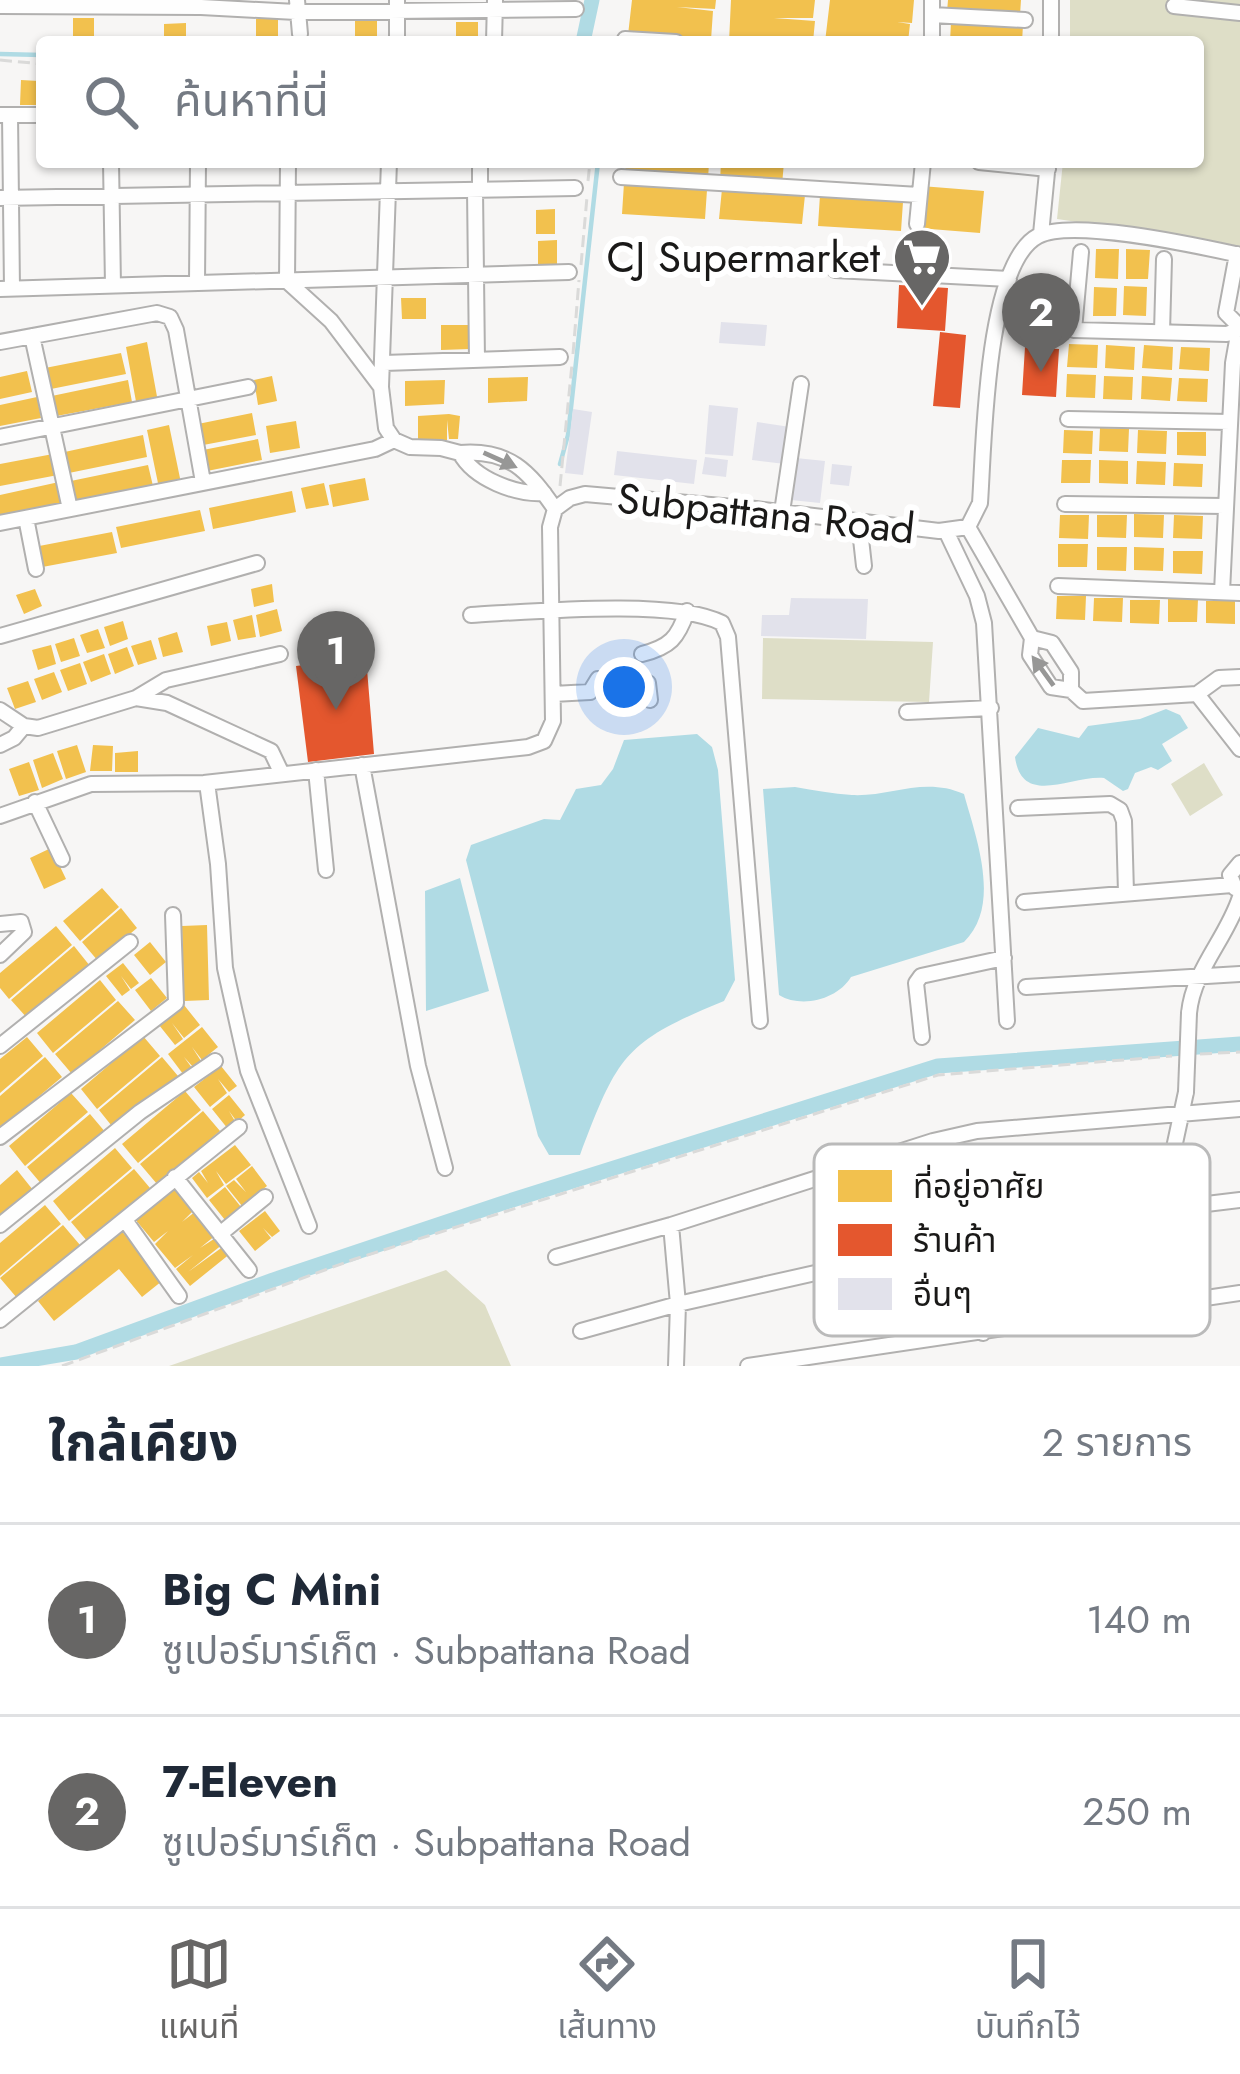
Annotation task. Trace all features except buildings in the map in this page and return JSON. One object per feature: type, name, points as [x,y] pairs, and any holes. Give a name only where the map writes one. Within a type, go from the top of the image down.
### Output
[{"type":"street","points":[[1051,0],[1051,36]]},
{"type":"street","points":[[494,36],[495,5]]},
{"type":"street","points":[[0,6],[576,9]]},
{"type":"street","points":[[297,6],[300,34]]},
{"type":"street","points":[[1174,6],[1240,13]]},
{"type":"street","points":[[932,7],[1024,20]]},
{"type":"street","points":[[36,115],[5,115],[6,289],[569,272]]},
{"type":"street","points":[[111,168],[113,286]]},
{"type":"street","points":[[197,284],[198,168]]},
{"type":"street","points":[[288,168],[287,281],[331,321],[381,387]]},
{"type":"street","points":[[388,168],[381,387],[386,428],[394,440],[410,447],[460,454],[486,451],[532,475],[557,507]]},
{"type":"street","points":[[477,360],[473,275],[479,168]]},
{"type":"street","points":[[917,224],[922,168]]},
{"type":"street","points":[[1048,168],[1041,234],[1078,231],[1161,239],[1238,255],[1226,314],[1240,328],[1222,592]]},
{"type":"street","points":[[621,178],[919,195]]},
{"type":"street","points":[[5,198],[575,188]]},
{"type":"street","name":"Subpattana Road","points":[[0,816],[91,784],[207,783],[544,741],[554,721],[550,527],[557,507],[570,498],[585,494],[946,531],[968,527],[980,503],[992,346],[1009,279],[1028,243],[1041,234]]},
{"type":"street","points":[[1081,252],[1074,330],[1227,334],[1240,328]]},
{"type":"street","points":[[1162,332],[1164,259]]},
{"type":"street","points":[[835,271],[1009,279]]},
{"type":"street","points":[[0,342],[165,314],[174,322],[203,482]]},
{"type":"street","points":[[32,336],[70,509]]},
{"type":"street","points":[[385,362],[560,357]]},
{"type":"street","points":[[782,512],[801,384]]},
{"type":"street","points":[[0,437],[248,387]]},
{"type":"street","points":[[1068,419],[1234,417]]},
{"type":"street","points":[[0,523],[375,448],[394,440]]},
{"type":"street","points":[[460,454],[466,466],[521,494],[544,494]]},
{"type":"street","points":[[1065,504],[1225,506]]},
{"type":"street","points":[[26,518],[36,568]]},
{"type":"street","points":[[859,521],[864,566]]},
{"type":"street","points":[[968,527],[1032,638],[1030,655],[1051,687],[1071,690],[1083,701],[1197,694],[1219,678],[1240,677]]},
{"type":"street","points":[[946,531],[984,623],[1007,1021]]},
{"type":"street","points":[[0,636],[257,563]]},
{"type":"street","points":[[1058,586],[1240,592]]},
{"type":"street","points":[[642,655],[667,648],[680,633],[687,611]]},
{"type":"street","points":[[470,615],[687,611],[722,622],[728,638],[760,1022]]},
{"type":"street","points":[[1032,638],[1052,644],[1071,672],[1071,690]]},
{"type":"street","points":[[0,710],[24,726],[38,728],[136,698],[166,680],[280,654]]},
{"type":"street","points":[[553,694],[590,692],[598,679],[648,683],[650,700]]},
{"type":"street","points":[[1197,694],[1240,749]]},
{"type":"street","points":[[136,698],[167,703],[271,752],[282,774]]},
{"type":"street","points":[[908,712],[991,708]]},
{"type":"street","points":[[0,745],[14,739],[24,726]]},
{"type":"street","points":[[362,765],[418,1066],[445,1168]]},
{"type":"street","points":[[316,770],[326,870]]},
{"type":"street","points":[[207,783],[225,968],[248,1071],[309,1226]]},
{"type":"street","points":[[35,802],[62,859]]},
{"type":"street","points":[[1018,808],[1110,804],[1120,810],[1126,893]]},
{"type":"street","points":[[1175,1144],[1186,1092],[1189,1013],[1197,978],[1229,927],[1237,891],[1230,874],[1240,863]]},
{"type":"street","points":[[1024,902],[1126,893],[1237,891]]},
{"type":"street","points":[[0,1137],[176,1003],[173,915]]},
{"type":"street","points":[[0,924],[21,922],[25,932],[0,955]]},
{"type":"street","points":[[0,1046],[130,942]]},
{"type":"street","points":[[922,1036],[916,983],[921,976],[1004,958]]},
{"type":"street","points":[[1026,987],[1240,974]]},
{"type":"street","points":[[0,1225],[140,1112],[215,1061]]},
{"type":"street","points":[[924,1144],[977,1131],[1240,1109]]},
{"type":"street","points":[[0,1320],[239,1126]]},
{"type":"street","points":[[175,1177],[249,1270]]},
{"type":"street","points":[[556,1257],[814,1179]]},
{"type":"street","points":[[220,1234],[266,1197]]},
{"type":"street","points":[[1210,1204],[1240,1200]]},
{"type":"street","points":[[124,1220],[179,1295]]},
{"type":"street","points":[[670,1225],[678,1304],[676,1366]]},
{"type":"street","points":[[581,1331],[814,1273]]},
{"type":"street","points":[[1210,1298],[1240,1293]]},
{"type":"street","points":[[748,1366],[962,1336]]},
{"type":"path","points":[[0,60],[36,63]]},
{"type":"path","points":[[557,507],[589,168]]},
{"type":"path","points":[[1196,1054],[1240,1052]]},
{"type":"path","points":[[62,1366],[355,1259],[938,1075],[1175,1056]]},
{"type":"green space","points":[[1070,0],[1240,0],[1240,246],[1057,219],[1062,168],[1204,168],[1204,36],[1070,36]]},
{"type":"green space","points":[[763,638],[933,642],[929,702],[762,699]]},
{"type":"green space","points":[[1204,763],[1223,795],[1190,816],[1171,784]]},
{"type":"green space","points":[[446,1270],[485,1305],[511,1366],[169,1366]]},
{"type":"water","points":[[1166,709],[1180,715],[1188,728],[1162,744],[1172,761],[1158,770],[1151,767],[1135,773],[1128,789],[1123,791],[1104,778],[1038,785],[1019,772],[1015,757],[1038,728],[1079,738],[1088,726],[1140,719]]},
{"type":"water","points":[[697,734],[712,747],[718,770],[735,980],[724,1001],[665,1028],[629,1056],[604,1095],[580,1155],[549,1155],[538,1136],[466,860],[471,845],[544,819],[560,820],[576,789],[601,785],[624,740]]},
{"type":"water","points":[[795,787],[866,795],[935,787],[964,794],[984,891],[975,927],[964,942],[851,977],[838,991],[819,1000],[779,995],[763,789]]},
{"type":"water","points":[[460,878],[489,991],[426,1011],[425,891]]},
{"type":"waterway","points":[[584,36],[592,0]]},
{"type":"waterway","points":[[0,54],[36,55]]},
{"type":"waterway","points":[[560,464],[568,435],[597,168]]},
{"type":"waterway","points":[[0,1365],[76,1352],[500,1204],[938,1066],[1240,1044]]},
{"type":"place","name":"CJ Supermarket","points":[[922,308]]},
{"type":"place","name":"7-Eleven","points":[[1041,372]]},
{"type":"place","name":"Big C Mini","points":[[336,710]]}]
